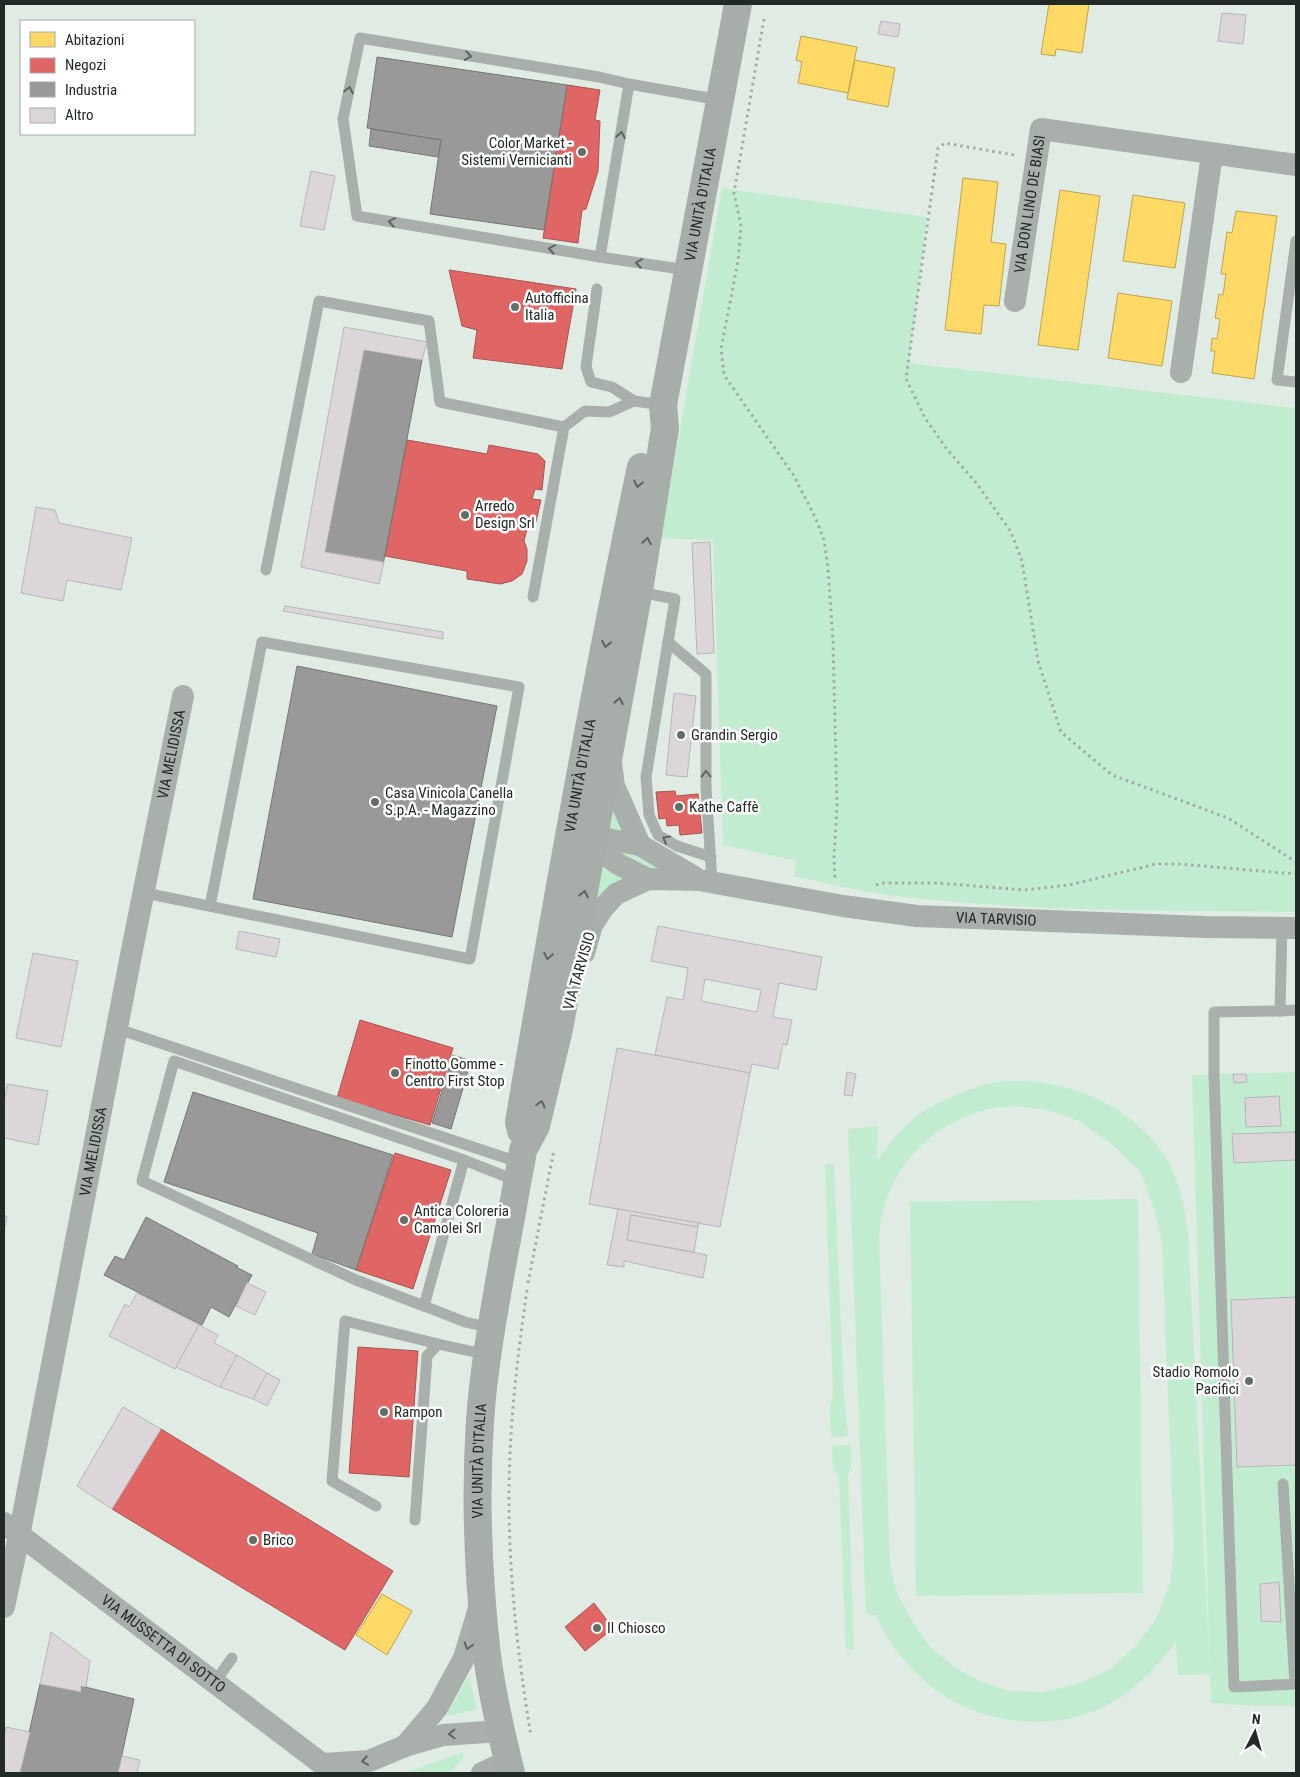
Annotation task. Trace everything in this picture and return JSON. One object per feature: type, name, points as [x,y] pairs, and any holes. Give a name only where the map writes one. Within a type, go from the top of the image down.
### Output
[{"type":"main road","name":"VIA UNITÀ D'ITALIA","points":[[510,1767],[501,1731],[486,1648],[477,1513],[480,1419],[488,1355],[520,1165],[519,1122],[583,842],[610,749],[639,592],[665,428],[663,406],[738,4]]},
{"type":"main road","name":"VIA UNITÀ D'ITALIA","points":[[520,1165],[536,1126],[559,1029],[583,842],[589,728],[650,426],[663,406]]},
{"type":"street","name":"VIA DON LINO DE BIASI","points":[[1015,301],[1041,129],[1296,165]]},
{"type":"street","points":[[1180,372],[1212,154]]},
{"type":"street","name":"VIA MELIDISSA","points":[[4,1607],[12,1529],[118,1029],[183,696]]},
{"type":"street","points":[[610,749],[614,786],[640,846]]},
{"type":"street","name":"VIA TARVISIO","points":[[583,842],[607,839],[640,846],[706,881]]},
{"type":"street","name":"VIA TARVISIO","points":[[583,842],[618,864],[648,879],[706,881],[843,906],[917,916],[1205,927],[1289,928]]},
{"type":"street","name":"VIA TARVISIO","points":[[559,1029],[571,1007],[592,925],[603,908],[616,894],[648,879]]},
{"type":"street","name":"VIA MUSSETTA DI SOTTO","points":[[12,1529],[328,1769],[369,1761],[405,1746],[444,1734],[501,1731]]},
{"type":"street","name":"VIA MUSSETTA DI SOTTO","points":[[405,1746],[437,1708],[464,1658],[482,1599]]},
{"type":"street","points":[[482,1773],[510,1767]]},
{"type":"lane","points":[[687,270],[357,216],[343,119],[360,38],[599,76],[629,84],[720,100]]},
{"type":"lane","points":[[600,257],[629,84]]},
{"type":"lane","points":[[1296,242],[1277,380],[1296,382]]},
{"type":"lane","points":[[597,289],[586,367],[591,382],[612,387],[634,401],[663,406]]},
{"type":"lane","points":[[266,570],[319,301],[429,322],[440,402],[564,427]]},
{"type":"lane","points":[[533,597],[564,427],[585,412],[609,412],[634,401]]},
{"type":"lane","points":[[639,592],[675,599],[646,776],[649,815],[658,835],[677,846],[711,858]]},
{"type":"lane","points":[[145,893],[470,959],[519,687],[262,642],[210,906]]},
{"type":"lane","points":[[668,642],[706,674],[706,787],[711,858],[706,881]]},
{"type":"lane","points":[[1280,1011],[1289,928]]},
{"type":"lane","points":[[1283,1484],[1296,1684],[1234,1688],[1214,1074],[1214,1012],[1296,1010]]},
{"type":"lane","points":[[118,1029],[520,1165]]},
{"type":"lane","points":[[492,1328],[465,1322],[356,1280],[142,1180],[174,1061],[464,1160],[520,1165]]},
{"type":"lane","points":[[424,1306],[464,1160]]},
{"type":"lane","points":[[376,1506],[332,1481],[345,1321],[488,1355]]},
{"type":"lane","points":[[415,1520],[428,1356],[438,1344]]},
{"type":"lane","points":[[215,1682],[232,1658]]},
{"type":"path","points":[[766,13],[734,193],[741,226],[738,261],[721,349],[724,375],[794,476],[816,519],[824,540],[833,641],[837,806],[834,857],[836,887]]},
{"type":"path","points":[[1037,161],[945,143],[938,148],[906,379],[925,418],[946,448],[977,484],[1011,532],[1022,561],[1038,661],[1061,732],[1112,775],[1228,818],[1296,862]]},
{"type":"path","points":[[871,887],[883,883],[937,883],[1025,890],[1069,885],[1156,864],[1180,864],[1296,874]]},
{"type":"path","points":[[532,1741],[520,1658],[512,1579],[509,1498],[517,1360],[527,1289],[556,1142]]},
{"type":"green space","points":[[722,188],[927,217],[909,363],[1296,408],[1296,912],[1040,907],[938,901],[852,889],[794,876],[796,861],[723,845],[713,540],[661,538]]},
{"type":"green space","points":[[608,795],[628,835],[602,832]]},
{"type":"green space","points":[[618,846],[677,874],[660,871],[625,860]]},
{"type":"green space","points":[[597,859],[630,878],[586,918]]},
{"type":"green space","points":[[1296,1072],[1296,1706],[1211,1703],[1210,1674],[1178,1675],[1176,1642],[1152,1670],[1134,1687],[1114,1701],[1084,1715],[1043,1722],[1000,1718],[980,1713],[943,1695],[925,1681],[899,1654],[880,1625],[876,1615],[866,1614],[848,1129],[878,1126],[877,1160],[908,1123],[940,1102],[976,1087],[999,1082],[1054,1084],[1075,1090],[1115,1108],[1148,1135],[1168,1161],[1177,1180],[1188,1231],[1210,1672],[1192,1075]],"holes":[[[1015,1106],[1048,1110],[1079,1121],[1114,1146],[1141,1173],[1155,1212],[1162,1243],[1174,1548],[1170,1582],[1157,1617],[1137,1645],[1110,1669],[1077,1684],[1044,1692],[1009,1691],[980,1681],[953,1666],[930,1647],[911,1619],[897,1593],[890,1564],[879,1237],[884,1206],[899,1173],[910,1158],[935,1133],[967,1116],[992,1108]]]},
{"type":"green space","points":[[825,1164],[834,1164],[844,1397],[848,1436],[831,1437],[830,1408],[833,1393]]},
{"type":"green space","points":[[1138,1199],[1143,1593],[916,1596],[910,1202]]},
{"type":"green space","points":[[851,1445],[851,1465],[848,1477],[854,1649],[846,1650],[839,1479],[833,1467],[832,1446]]},
{"type":"green space","points":[[469,1676],[477,1709],[450,1716],[448,1712]]},
{"type":"green space","points":[[463,1752],[463,1759],[446,1773],[405,1773]]},
{"type":"building: Abitazioni","points":[[1049,4],[1089,4],[1082,53],[1056,49],[1055,56],[1041,54]]},
{"type":"building: Abitazioni","points":[[801,36],[857,47],[848,93],[798,83],[802,62],[796,60]]},
{"type":"building: Abitazioni","points":[[855,60],[895,68],[888,107],[847,99]]},
{"type":"building: Abitazioni","points":[[963,178],[998,182],[991,242],[1006,244],[999,306],[984,305],[981,334],[945,330]]},
{"type":"building: Abitazioni","points":[[1060,190],[1100,196],[1078,350],[1038,345]]},
{"type":"building: Abitazioni","points":[[1133,195],[1185,203],[1175,268],[1123,261]]},
{"type":"building: Abitazioni","points":[[1236,211],[1277,216],[1254,379],[1212,373],[1215,351],[1211,351],[1212,338],[1217,339],[1220,319],[1215,318],[1219,294],[1223,295],[1226,274],[1221,274],[1227,232],[1232,233]]},
{"type":"building: Abitazioni","points":[[1118,293],[1172,301],[1162,366],[1108,358]]},
{"type":"building: Abitazioni","points":[[382,1594],[412,1611],[387,1655],[356,1635]]},
{"type":"building: Negozi","points":[[567,85],[600,90],[595,120],[600,121],[598,171],[586,209],[582,210],[578,243],[543,238]]},
{"type":"building: Negozi","name":"Autofficina Italia","points":[[449,270],[576,289],[562,369],[473,358],[477,330],[462,326]]},
{"type":"building: Negozi","name":"Arredo Design Srl","points":[[407,440],[487,454],[489,445],[538,454],[545,461],[542,490],[535,489],[532,499],[541,500],[536,522],[529,521],[524,541],[527,549],[527,561],[522,574],[512,581],[500,584],[467,579],[467,571],[385,556]]},
{"type":"building: Negozi","name":"Kathe Caffè","points":[[675,791],[676,796],[698,794],[702,833],[680,835],[679,825],[667,826],[666,818],[659,819],[656,792]]},
{"type":"building: Negozi","name":"Finotto Gomme - Centro First Stop","points":[[360,1020],[453,1048],[430,1125],[337,1098]]},
{"type":"building: Negozi","name":"Antica Coloreria Camolei Srl","points":[[395,1153],[451,1170],[413,1289],[356,1270]]},
{"type":"building: Negozi","name":"Rampon","points":[[358,1347],[418,1351],[409,1477],[349,1473]]},
{"type":"building: Negozi","name":"Brico","points":[[161,1429],[393,1571],[345,1650],[112,1509]]},
{"type":"building: Negozi","points":[[594,1603],[609,1623],[606,1625],[610,1631],[585,1651],[565,1627]]},
{"type":"building: Industria","points":[[377,57],[567,85],[544,230],[430,214],[441,140],[367,128]]},
{"type":"building: Industria","points":[[371,129],[441,140],[438,157],[369,146]]},
{"type":"building: Industria","points":[[364,350],[422,360],[383,565],[325,552]]},
{"type":"building: Industria","name":"Casa Vinicola Canella S.p.A. - Magazzino","points":[[297,666],[497,706],[452,937],[253,899]]},
{"type":"building: Industria","points":[[453,1055],[471,1061],[451,1129],[432,1123]]},
{"type":"building: Industria","points":[[193,1092],[393,1155],[356,1270],[312,1254],[318,1233],[164,1182]]},
{"type":"building: Industria","points":[[146,1217],[252,1275],[229,1317],[211,1307],[202,1325],[104,1275],[115,1256],[124,1260]]},
{"type":"building: Industria","points":[[40,1684],[81,1692],[81,1686],[134,1699],[118,1773],[20,1773]]},
{"type":"building: Altro","points":[[1222,13],[1246,15],[1243,44],[1218,41]]},
{"type":"building: Altro","points":[[881,21],[900,24],[898,37],[878,34]]},
{"type":"building: Altro","points":[[311,171],[335,176],[324,230],[300,226]]},
{"type":"building: Altro","points":[[344,327],[427,342],[422,360],[364,350],[325,552],[384,562],[379,584],[301,567]]},
{"type":"building: Altro","points":[[36,507],[55,510],[59,523],[132,538],[121,590],[67,580],[63,601],[21,593]]},
{"type":"building: Altro","points":[[710,542],[714,653],[697,654],[692,543]]},
{"type":"building: Altro","points":[[285,606],[443,632],[443,639],[283,611]]},
{"type":"building: Altro","name":"Grandin Sergio","points":[[674,693],[696,696],[687,777],[666,775]]},
{"type":"building: Altro","points":[[658,926],[822,957],[816,990],[779,983],[773,1017],[792,1020],[787,1045],[783,1044],[778,1069],[752,1064],[750,1073],[655,1055],[667,997],[683,1000],[688,968],[651,961]],"holes":[[[705,979],[761,990],[757,1012],[701,1001]]]},
{"type":"building: Altro","points":[[239,931],[280,939],[276,957],[236,949]]},
{"type":"building: Altro","points":[[33,953],[78,961],[61,1047],[16,1038]]},
{"type":"building: Altro","points":[[617,1048],[750,1073],[720,1227],[589,1204]]},
{"type":"building: Altro","points":[[847,1072],[856,1074],[852,1096],[844,1095]]},
{"type":"building: Altro","points":[[1233,1074],[1246,1074],[1247,1082],[1234,1083]]},
{"type":"building: Altro","points":[[7,1084],[48,1091],[38,1145],[4,1138],[4,1104]]},
{"type":"building: Altro","points":[[1279,1096],[1281,1126],[1246,1127],[1245,1098]]},
{"type":"building: Altro","points":[[1296,1132],[1296,1160],[1234,1163],[1232,1134]]},
{"type":"building: Altro","points":[[618,1209],[699,1223],[698,1227],[631,1215],[627,1240],[707,1255],[703,1278],[624,1261],[624,1267],[607,1265]]},
{"type":"building: Altro","points":[[631,1215],[698,1227],[694,1252],[627,1240]]},
{"type":"building: Altro","points":[[4,1216],[7,1216],[4,1232]]},
{"type":"building: Altro","points":[[247,1283],[266,1292],[255,1315],[236,1306]]},
{"type":"building: Altro","points":[[137,1293],[199,1325],[175,1369],[109,1336],[125,1304],[129,1307]]},
{"type":"building: Altro","points":[[1296,1297],[1296,1465],[1237,1467],[1231,1300]]},
{"type":"building: Altro","points":[[199,1325],[218,1335],[214,1343],[237,1355],[220,1387],[176,1367]]},
{"type":"building: Altro","points":[[237,1355],[267,1373],[253,1399],[220,1387]]},
{"type":"building: Altro","points":[[267,1373],[280,1380],[267,1406],[253,1399]]},
{"type":"building: Altro","points":[[123,1407],[161,1429],[112,1509],[77,1486]]},
{"type":"building: Altro","points":[[1279,1582],[1281,1622],[1261,1621],[1260,1584]]},
{"type":"building: Altro","points":[[51,1632],[90,1661],[86,1687],[81,1686],[81,1692],[40,1684]]},
{"type":"building: Altro","points":[[6,1727],[30,1732],[20,1773],[4,1773],[4,1737]]},
{"type":"building: Altro","points":[[122,1756],[140,1760],[137,1773],[118,1773]]},
{"type":"place","name":"Color Market - Sistemi Vernicianti","points":[[582,152]]},
{"type":"place","name":"Autofficina Italia","points":[[515,307]]},
{"type":"place","name":"Arredo Design Srl","points":[[465,515]]},
{"type":"place","name":"Grandin Sergio","points":[[681,735]]},
{"type":"place","name":"Casa Vinicola Canella S.p.A. - Magazzino","points":[[375,802]]},
{"type":"place","name":"Kathe Caffè","points":[[679,807]]},
{"type":"place","name":"Finotto Gomme - Centro First Stop","points":[[395,1073]]},
{"type":"place","name":"Antica Coloreria Camolei Srl","points":[[404,1220]]},
{"type":"place","name":"Stadio Romolo Pacifici","points":[[1249,1381]]},
{"type":"place","name":"Rampon","points":[[384,1412]]},
{"type":"place","name":"Brico","points":[[253,1540]]},
{"type":"place","name":"Il Chiosco","points":[[597,1628]]}]
